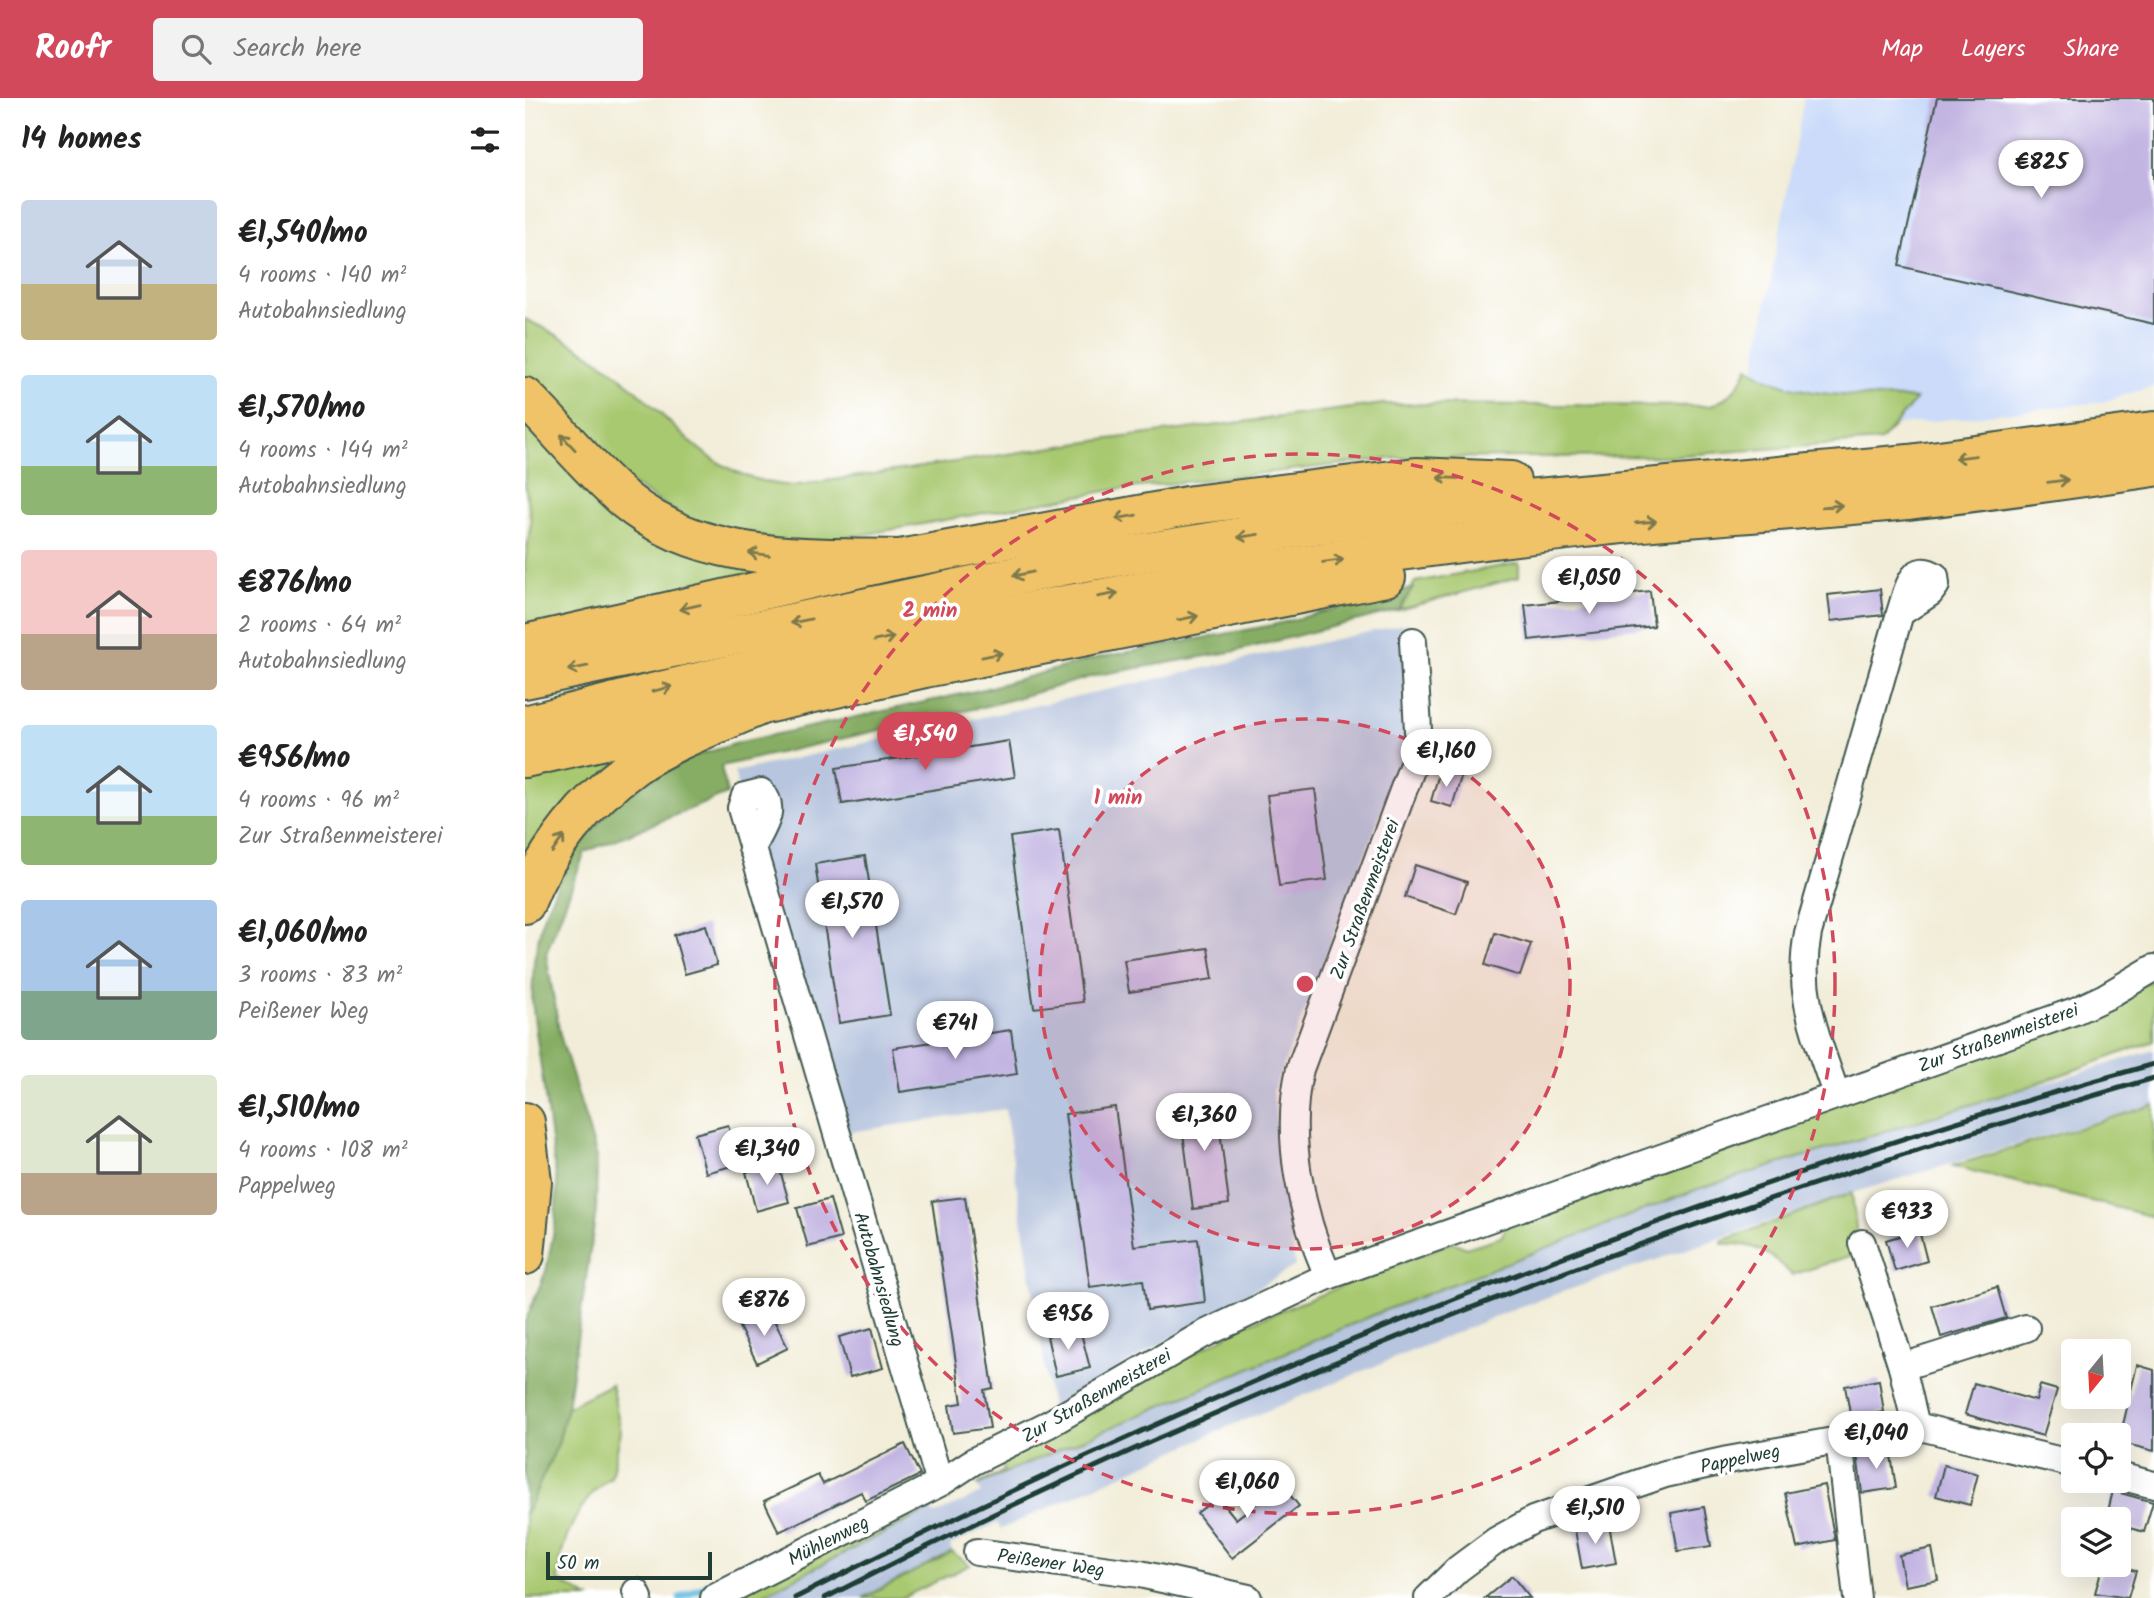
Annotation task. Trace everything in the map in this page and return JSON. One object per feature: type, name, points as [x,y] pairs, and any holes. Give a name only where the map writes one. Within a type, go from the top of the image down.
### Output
[{"type":"highway","points":[[525,397],[627,501],[661,523],[683,533],[719,546],[763,555],[900,559]]},
{"type":"highway","points":[[525,679],[1073,564],[1341,522],[1639,487],[1909,464],[2154,431]]},
{"type":"highway","points":[[525,724],[701,679],[1071,602],[1271,569],[1578,529],[1907,500],[2154,467]]},
{"type":"highway","points":[[525,645],[900,559],[1193,505],[1416,477],[1639,487]]},
{"type":"highway","points":[[525,758],[925,668],[1486,558],[1578,529]]},
{"type":"highway","points":[[525,904],[543,866],[560,840],[607,789],[636,765],[761,705]]},
{"type":"highway","points":[[525,1122],[532,1182],[525,1255]]},
{"type":"street","points":[[1836,1094],[1807,1011],[1803,960],[1808,933],[1901,613]]},
{"type":"street","name":"Zur Straßenmeisterei","points":[[1328,1276],[1315,1246],[1305,1208],[1293,1123],[1293,1097],[1300,1069],[1419,748],[1413,641]]},
{"type":"street","name":"Autobahnsiedlung","points":[[752,848],[939,1476]]},
{"type":"street","name":"Zur Straßenmeisterei","points":[[939,1476],[1049,1424],[1202,1335],[1328,1276],[2075,1011],[2105,998],[2154,968]]},
{"type":"street","points":[[1862,1243],[1902,1367],[1916,1426]]},
{"type":"street","points":[[1902,1367],[2026,1328]]},
{"type":"street","name":"Pappelweg","points":[[1428,1598],[1458,1569],[1497,1540],[1533,1520],[1665,1474],[1916,1426],[2061,1461]]},
{"type":"street","points":[[1839,1439],[1857,1598]]},
{"type":"street","name":"Mühlenweg","points":[[714,1598],[939,1476]]},
{"type":"street","points":[[2131,1479],[2154,1485]]},
{"type":"street","name":"Peißener Weg","points":[[977,1552],[1139,1574],[1248,1598]]},
{"type":"shaded area","points":[[1804,98],[2154,98],[2154,386],[2102,402],[1741,443]]},
{"type":"shaded area","points":[[1409,623],[1414,728],[1273,1092],[1295,1266],[1051,1408],[1005,1109],[843,1133],[734,772]]},
{"type":"shaded area","points":[[2154,1050],[2154,1104],[1852,1193],[1518,1307],[1230,1426],[1001,1529],[997,1523],[950,1545],[952,1552],[863,1598],[756,1598],[931,1509],[934,1515],[981,1493],[977,1485],[1383,1311],[1698,1189]]},
{"type":"green space","points":[[525,319],[568,341],[608,367],[711,458],[734,471],[761,481],[792,486],[1109,439],[1383,404],[1711,406],[1734,390],[1748,367],[1766,378],[1807,391],[1916,399],[1881,441],[1669,456],[1398,458],[1112,490],[867,534],[783,542],[687,519],[633,485],[525,385]]},
{"type":"green space","points":[[525,418],[583,479],[774,570],[525,631],[525,562],[531,522],[525,484]]},
{"type":"green space","points":[[1519,563],[1519,577],[1399,610],[1415,582]]},
{"type":"green space","points":[[1413,588],[1399,610],[1236,651],[1097,675],[995,704],[721,766],[727,794],[585,852],[546,954],[560,1035],[597,1157],[596,1211],[567,1407],[558,1444],[525,1515],[525,1322],[546,1271],[555,1225],[557,1184],[532,1002],[534,960],[543,917],[560,879],[581,843],[610,809],[648,780],[692,757],[741,742],[980,690],[1096,658],[1273,625]]},
{"type":"green space","points":[[627,750],[525,864],[525,773]]},
{"type":"green space","points":[[2154,980],[2154,1041],[2025,1088],[1698,1189],[1383,1311],[977,1485],[1004,1471],[1001,1461],[1247,1324],[1453,1242],[1466,1248],[1501,1237],[1509,1222]]},
{"type":"green space","points":[[2154,1105],[2154,1217],[1953,1166]]},
{"type":"green space","points":[[1852,1193],[1859,1253],[1792,1275],[1761,1250],[1743,1245],[1722,1244],[1722,1241]]},
{"type":"green space","points":[[611,1384],[621,1431],[611,1477],[590,1497],[573,1522],[559,1566],[558,1580],[589,1598],[525,1598],[525,1515],[558,1444],[567,1407]]},
{"type":"green space","points":[[923,1500],[932,1503],[931,1509],[756,1598],[723,1598]]},
{"type":"green space","points":[[952,1552],[970,1565],[902,1598],[863,1598]]},
{"type":"building","points":[[1937,98],[2154,98],[2154,324],[1899,266]]},
{"type":"building","points":[[1880,589],[1883,615],[1831,621],[1828,595]]},
{"type":"building","points":[[1650,591],[1654,626],[1529,640],[1525,605]]},
{"type":"building","points":[[1009,741],[1015,777],[842,804],[836,768]]},
{"type":"building","points":[[1440,770],[1461,777],[1452,807],[1431,801]]},
{"type":"building","points":[[1315,789],[1327,880],[1279,886],[1267,795]]},
{"type":"building","points":[[1059,830],[1083,1002],[1034,1008],[1010,837]]},
{"type":"building","points":[[865,856],[890,1015],[839,1023],[815,864]]},
{"type":"building","points":[[1415,865],[1467,882],[1456,914],[1405,897]]},
{"type":"building","points":[[706,925],[717,965],[685,974],[674,935]]},
{"type":"building","points":[[1495,933],[1531,944],[1520,976],[1485,965]]},
{"type":"building","points":[[1208,948],[1213,979],[1129,992],[1124,960]]},
{"type":"building","points":[[1011,1030],[1017,1074],[900,1092],[893,1048]]},
{"type":"building","points":[[1216,1098],[1229,1204],[1193,1209],[1179,1102]]},
{"type":"building","points":[[1115,1107],[1134,1246],[1198,1239],[1205,1302],[1147,1310],[1143,1280],[1090,1287],[1065,1114]]},
{"type":"building","points":[[728,1125],[739,1164],[706,1173],[695,1134]]},
{"type":"building","points":[[778,1163],[789,1202],[756,1211],[746,1172]]},
{"type":"building","points":[[965,1197],[993,1388],[984,1390],[990,1428],[953,1433],[949,1405],[962,1403],[932,1201]]},
{"type":"building","points":[[830,1199],[841,1238],[808,1247],[797,1208]]},
{"type":"building","points":[[1919,1230],[1927,1261],[1895,1271],[1886,1240]]},
{"type":"building","points":[[1997,1287],[2006,1318],[1941,1337],[1932,1306]]},
{"type":"building","points":[[770,1312],[788,1348],[757,1363],[739,1327]]},
{"type":"building","points":[[872,1328],[883,1368],[850,1377],[839,1337]]},
{"type":"building","points":[[1080,1329],[1090,1368],[1056,1376],[1047,1336]]},
{"type":"building","points":[[2137,1365],[2154,1370],[2154,1451],[2131,1445],[2131,1423],[2123,1423],[2127,1409],[2131,1409],[2131,1391]]},
{"type":"building","points":[[1879,1380],[1884,1412],[1851,1418],[1845,1386]]},
{"type":"building","points":[[1974,1383],[2036,1401],[2040,1385],[2057,1390],[2043,1436],[1965,1414]]},
{"type":"building","points":[[905,1444],[920,1475],[866,1501],[861,1492],[779,1532],[764,1501],[818,1475],[823,1484]]},
{"type":"building","points":[[1890,1449],[1896,1488],[1862,1493],[1857,1454]]},
{"type":"building","points":[[1944,1465],[1978,1474],[1970,1505],[1936,1496]]},
{"type":"building","points":[[1281,1484],[1299,1506],[1232,1558],[1197,1513],[1218,1497],[1236,1519]]},
{"type":"building","points":[[1824,1485],[1835,1540],[1797,1548],[1785,1493]]},
{"type":"building","points":[[2112,1493],[2153,1502],[2144,1532],[2131,1528],[2131,1507],[2109,1507]]},
{"type":"building","points":[[1704,1507],[1711,1546],[1678,1551],[1671,1513]]},
{"type":"building","points":[[1609,1524],[1616,1563],[1582,1569],[1575,1530]]},
{"type":"building","points":[[1932,1548],[1938,1580],[1905,1586],[1899,1555]]},
{"type":"building","points":[[2131,1570],[2136,1571],[2128,1598],[2095,1593],[2099,1577],[2131,1577]]},
{"type":"building","points":[[1512,1576],[1530,1598],[1485,1598]]},
{"type":"waterway","points":[[680,1598],[767,1557]]},
{"type":"railway","points":[[795,1598],[1124,1439],[1461,1296],[1805,1171],[1979,1115],[2154,1064]]},
{"type":"railway","points":[[825,1598],[985,1518],[1147,1443],[1311,1372],[1477,1306],[1644,1243],[1813,1184],[2154,1078]]}]
